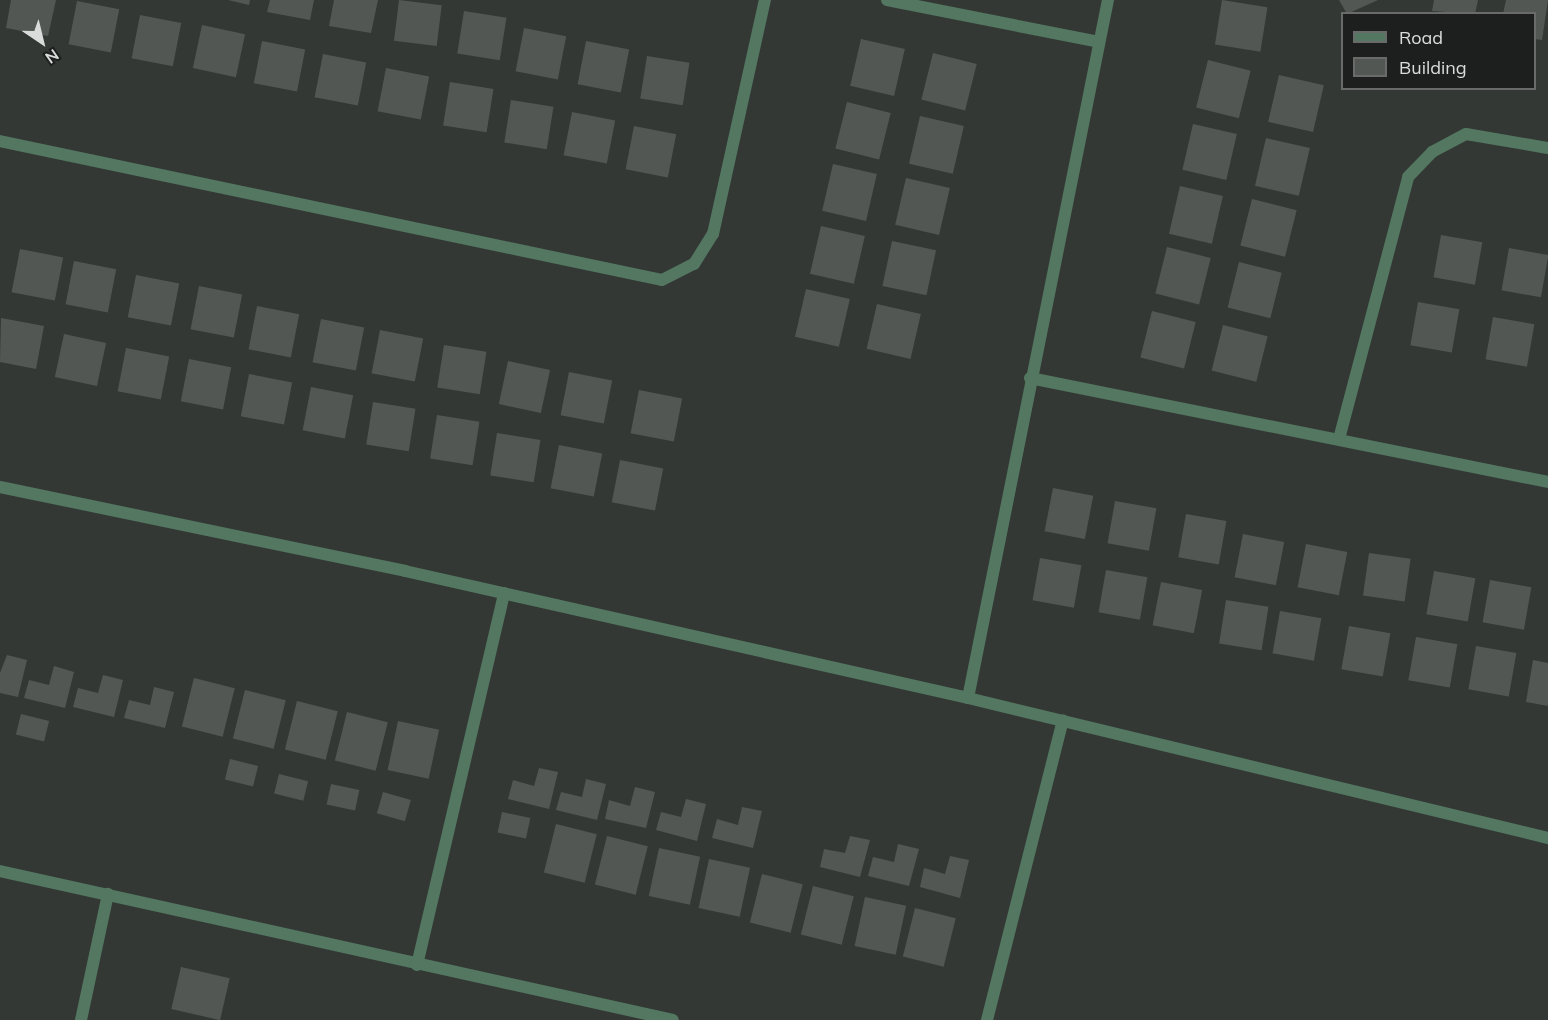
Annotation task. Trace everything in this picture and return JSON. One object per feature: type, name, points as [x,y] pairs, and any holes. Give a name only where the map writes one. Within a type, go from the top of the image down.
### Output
[{"type":"street","points":[[0,141],[662,280],[694,264],[713,234],[765,0]]},
{"type":"street","points":[[886,0],[1099,42]]},
{"type":"street","points":[[968,698],[1030,378],[1108,0]]},
{"type":"street","points":[[1339,439],[1408,177],[1432,152],[1466,134],[1548,148]]},
{"type":"street","points":[[1030,378],[1548,482]]},
{"type":"street","points":[[0,487],[504,593],[968,698],[1548,838]]},
{"type":"street","points":[[417,965],[504,593]]},
{"type":"street","points":[[987,1020],[1063,720]]},
{"type":"street","points":[[0,871],[673,1020]]},
{"type":"street","points":[[81,1020],[108,894]]},
{"type":"building","points":[[11,0],[56,0],[48,36],[6,28]]},
{"type":"building","points":[[228,0],[250,0],[249,5]]},
{"type":"building","points":[[270,0],[314,0],[310,20],[267,12]]},
{"type":"building","points":[[334,0],[378,0],[371,33],[329,26]]},
{"type":"building","points":[[399,0],[442,5],[437,46],[394,41]]},
{"type":"building","points":[[1222,0],[1267,7],[1260,52],[1215,44]]},
{"type":"building","points":[[1339,0],[1378,0],[1351,12],[1346,12]]},
{"type":"building","points":[[1434,0],[1478,0],[1475,12],[1432,11]]},
{"type":"building","points":[[1506,0],[1548,0],[1542,40],[1536,39],[1536,12],[1503,12]]},
{"type":"building","points":[[77,1],[119,9],[111,52],[69,44]]},
{"type":"building","points":[[464,11],[506,18],[500,60],[457,53]]},
{"type":"building","points":[[140,15],[181,23],[173,66],[132,58]]},
{"type":"building","points":[[202,25],[245,34],[236,77],[193,68]]},
{"type":"building","points":[[524,28],[566,36],[558,79],[516,71]]},
{"type":"building","points":[[861,39],[905,49],[894,96],[850,86]]},
{"type":"building","points":[[262,41],[305,49],[297,92],[254,83]]},
{"type":"building","points":[[586,41],[629,49],[621,93],[578,84]]},
{"type":"building","points":[[933,53],[977,64],[965,110],[921,100]]},
{"type":"building","points":[[323,54],[366,62],[358,106],[315,97]]},
{"type":"building","points":[[647,56],[689,63],[683,105],[640,98]]},
{"type":"building","points":[[1208,60],[1251,71],[1239,118],[1196,108]]},
{"type":"building","points":[[386,68],[429,76],[421,120],[378,111]]},
{"type":"building","points":[[1279,75],[1324,85],[1313,132],[1268,122]]},
{"type":"building","points":[[450,82],[493,89],[487,132],[443,125]]},
{"type":"building","points":[[511,100],[553,107],[547,149],[504,142]]},
{"type":"building","points":[[847,102],[891,113],[879,159],[835,149]]},
{"type":"building","points":[[572,112],[615,120],[607,164],[564,155]]},
{"type":"building","points":[[920,116],[964,126],[953,174],[909,164]]},
{"type":"building","points":[[1193,124],[1237,134],[1226,180],[1182,170]]},
{"type":"building","points":[[634,126],[676,134],[668,177],[626,169]]},
{"type":"building","points":[[1266,138],[1310,148],[1299,196],[1255,186]]},
{"type":"building","points":[[833,164],[877,174],[866,221],[822,211]]},
{"type":"building","points":[[906,178],[950,188],[939,235],[895,225]]},
{"type":"building","points":[[1180,186],[1223,196],[1212,244],[1169,234]]},
{"type":"building","points":[[1252,199],[1297,210],[1285,257],[1240,246]]},
{"type":"building","points":[[821,226],[865,236],[854,284],[810,274]]},
{"type":"building","points":[[1441,235],[1482,242],[1475,285],[1434,277]]},
{"type":"building","points":[[892,241],[936,250],[926,295],[882,286]]},
{"type":"building","points":[[1167,247],[1211,258],[1199,304],[1155,294]]},
{"type":"building","points":[[1509,248],[1548,255],[1541,297],[1502,290]]},
{"type":"building","points":[[20,249],[63,257],[55,301],[12,292]]},
{"type":"building","points":[[74,261],[116,269],[108,312],[66,304]]},
{"type":"building","points":[[1239,262],[1282,273],[1270,318],[1228,308]]},
{"type":"building","points":[[136,275],[179,283],[171,326],[128,317]]},
{"type":"building","points":[[199,286],[242,294],[234,338],[191,329]]},
{"type":"building","points":[[806,289],[850,299],[839,347],[795,337]]},
{"type":"building","points":[[1418,302],[1459,309],[1452,353],[1410,345]]},
{"type":"building","points":[[877,304],[921,314],[910,359],[867,349]]},
{"type":"building","points":[[257,306],[299,314],[291,357],[249,349]]},
{"type":"building","points":[[1152,311],[1196,322],[1184,368],[1140,358]]},
{"type":"building","points":[[1493,317],[1534,324],[1527,367],[1486,359]]},
{"type":"building","points":[[1,318],[44,326],[36,369],[0,362]]},
{"type":"building","points":[[321,319],[364,327],[356,371],[313,362]]},
{"type":"building","points":[[1223,325],[1268,336],[1256,382],[1212,371]]},
{"type":"building","points":[[380,330],[423,338],[415,382],[372,373]]},
{"type":"building","points":[[64,334],[106,343],[97,386],[55,377]]},
{"type":"building","points":[[444,345],[486,352],[480,394],[437,387]]},
{"type":"building","points":[[126,348],[169,356],[161,400],[118,391]]},
{"type":"building","points":[[189,359],[231,367],[223,409],[181,401]]},
{"type":"building","points":[[508,361],[550,370],[541,413],[499,404]]},
{"type":"building","points":[[569,372],[612,380],[604,424],[561,415]]},
{"type":"building","points":[[249,374],[292,382],[284,425],[241,416]]},
{"type":"building","points":[[311,387],[353,395],[345,438],[303,430]]},
{"type":"building","points":[[639,390],[682,398],[674,442],[631,433]]},
{"type":"building","points":[[373,402],[415,409],[409,451],[366,444]]},
{"type":"building","points":[[437,415],[479,422],[473,465],[430,458]]},
{"type":"building","points":[[497,433],[540,440],[534,482],[490,475]]},
{"type":"building","points":[[559,445],[602,453],[594,497],[551,488]]},
{"type":"building","points":[[620,460],[663,468],[655,511],[612,502]]},
{"type":"building","points":[[1053,488],[1093,496],[1085,539],[1045,531]]},
{"type":"building","points":[[1115,501],[1156,508],[1149,551],[1108,543]]},
{"type":"building","points":[[1186,514],[1226,521],[1219,564],[1178,557]]},
{"type":"building","points":[[1243,534],[1284,542],[1276,585],[1235,577]]},
{"type":"building","points":[[1306,544],[1347,552],[1339,595],[1298,587]]},
{"type":"building","points":[[1369,553],[1411,559],[1405,601],[1363,596]]},
{"type":"building","points":[[1040,558],[1081,565],[1074,608],[1033,600]]},
{"type":"building","points":[[1106,570],[1147,577],[1140,620],[1099,612]]},
{"type":"building","points":[[1434,571],[1475,578],[1468,622],[1426,614]]},
{"type":"building","points":[[1490,580],[1531,587],[1524,630],[1483,622]]},
{"type":"building","points":[[1161,582],[1202,590],[1194,633],[1153,625]]},
{"type":"building","points":[[1226,600],[1268,607],[1262,650],[1219,643]]},
{"type":"building","points":[[1280,611],[1321,618],[1314,661],[1273,653]]},
{"type":"building","points":[[1349,626],[1390,633],[1383,677],[1341,669]]},
{"type":"building","points":[[1416,637],[1457,644],[1450,688],[1408,680]]},
{"type":"building","points":[[1476,646],[1516,653],[1509,696],[1468,689]]},
{"type":"building","points":[[7,655],[27,660],[18,697],[0,693],[0,673]]},
{"type":"building","points":[[1533,660],[1548,663],[1548,706],[1526,702]]},
{"type":"building","points":[[54,666],[74,672],[65,708],[24,698],[29,680],[49,685]]},
{"type":"building","points":[[103,675],[123,680],[114,717],[73,707],[78,688],[98,693]]},
{"type":"building","points":[[194,678],[235,688],[223,737],[182,727]]},
{"type":"building","points":[[154,687],[174,692],[165,728],[124,718],[129,700],[150,705]]},
{"type":"building","points":[[245,690],[286,700],[274,749],[233,739]]},
{"type":"building","points":[[297,701],[338,711],[326,760],[285,750]]},
{"type":"building","points":[[347,712],[388,722],[376,771],[335,761]]},
{"type":"building","points":[[21,714],[49,721],[44,741],[16,734]]},
{"type":"building","points":[[398,721],[439,730],[429,779],[388,770]]},
{"type":"building","points":[[230,759],[258,766],[253,786],[225,779]]},
{"type":"building","points":[[539,768],[558,772],[549,809],[508,799],[513,780],[534,786]]},
{"type":"building","points":[[279,774],[308,781],[303,801],[274,793]]},
{"type":"building","points":[[586,779],[606,784],[597,820],[556,810],[561,792],[582,797]]},
{"type":"building","points":[[331,784],[359,790],[355,811],[327,805]]},
{"type":"building","points":[[635,787],[655,792],[646,828],[605,819],[609,800],[630,806]]},
{"type":"building","points":[[383,792],[411,800],[405,821],[377,813]]},
{"type":"building","points":[[686,799],[706,804],[697,841],[656,830],[661,812],[681,817]]},
{"type":"building","points":[[742,807],[762,811],[753,848],[712,838],[717,819],[738,825]]},
{"type":"building","points":[[502,812],[530,818],[526,839],[498,833]]},
{"type":"building","points":[[556,824],[597,834],[585,883],[544,873]]},
{"type":"building","points":[[607,836],[648,846],[636,895],[595,885]]},
{"type":"building","points":[[850,836],[870,840],[860,877],[820,867],[824,849],[845,853]]},
{"type":"building","points":[[898,844],[919,849],[909,886],[868,876],[873,857],[894,862]]},
{"type":"building","points":[[659,848],[700,857],[690,905],[649,896]]},
{"type":"building","points":[[950,856],[969,860],[960,898],[920,887],[924,868],[945,874]]},
{"type":"building","points":[[709,859],[750,868],[740,917],[699,908]]},
{"type":"building","points":[[762,874],[803,884],[791,933],[750,923]]},
{"type":"building","points":[[813,886],[854,896],[842,945],[801,935]]},
{"type":"building","points":[[865,897],[906,906],[896,955],[855,946]]},
{"type":"building","points":[[915,908],[956,918],[944,967],[903,957]]},
{"type":"building","points":[[181,967],[230,978],[220,1020],[171,1009]]}]
